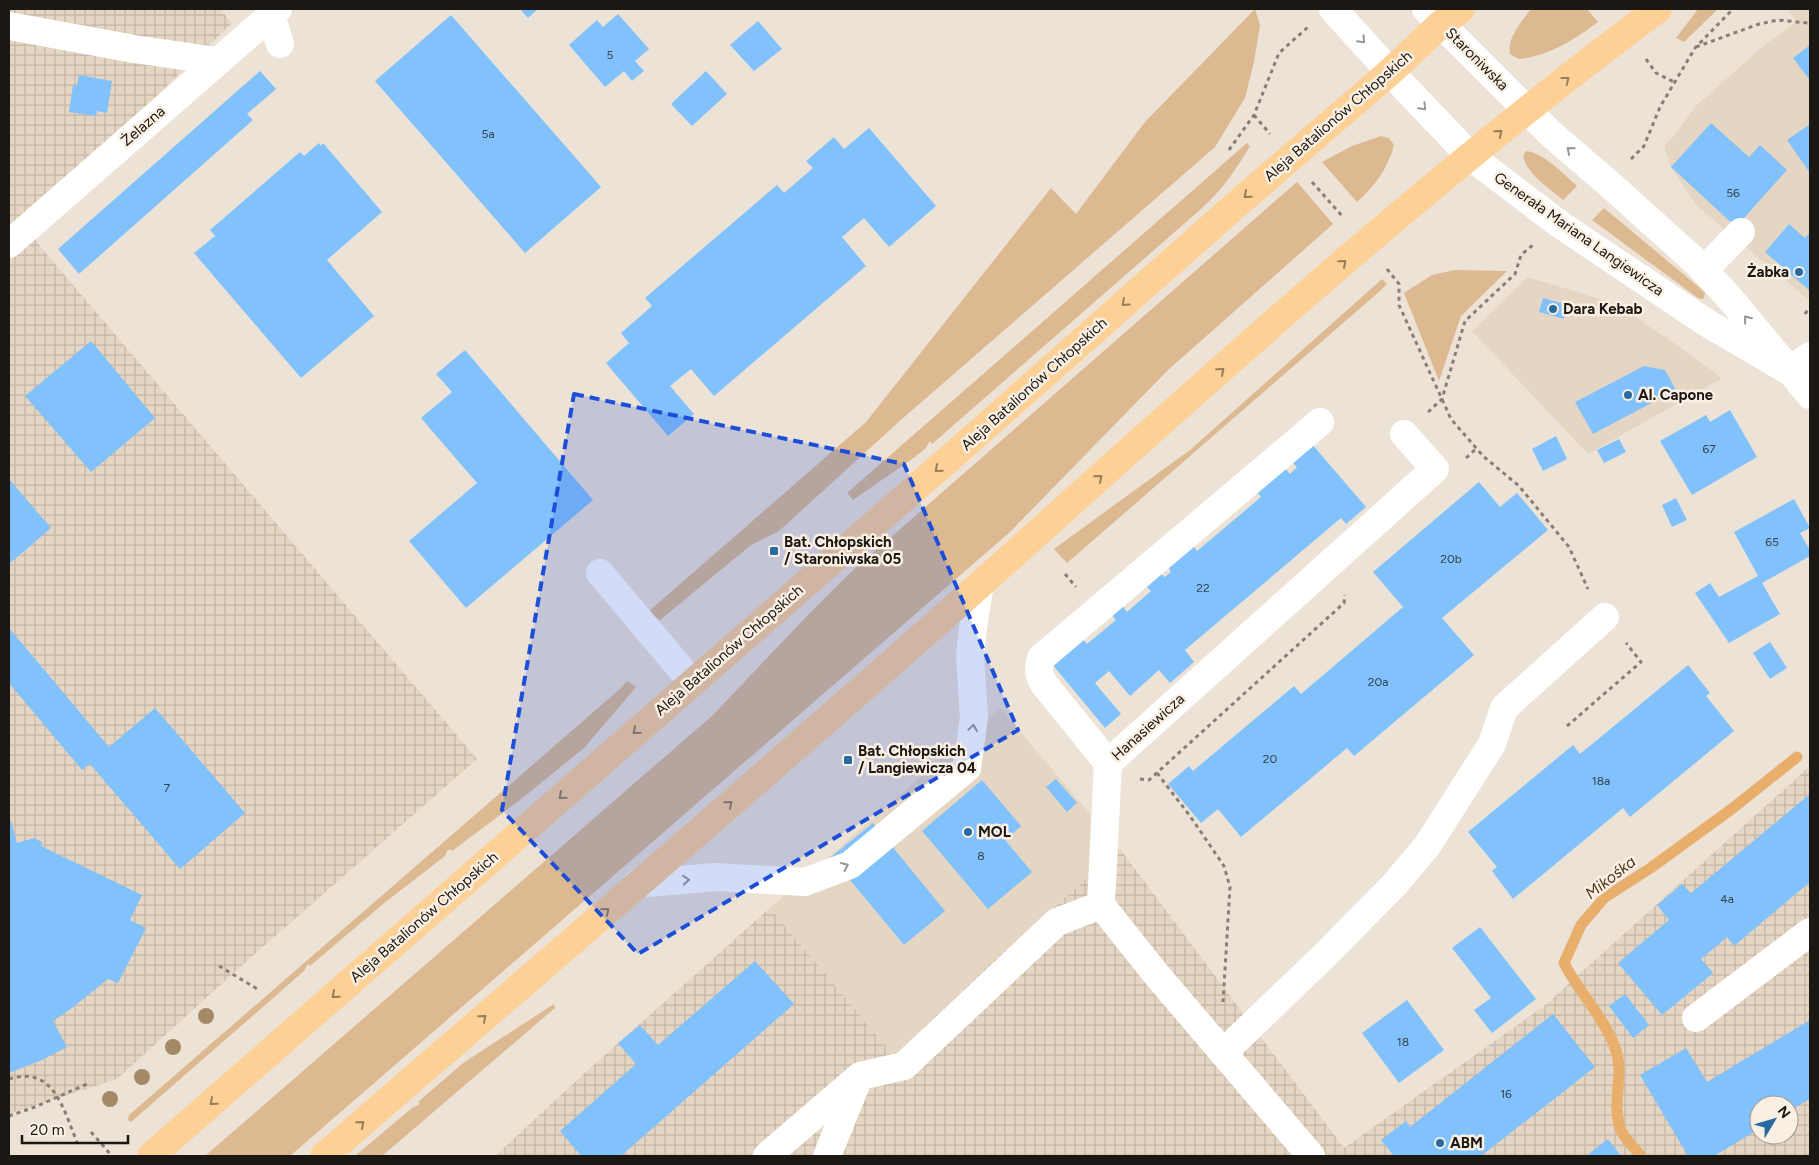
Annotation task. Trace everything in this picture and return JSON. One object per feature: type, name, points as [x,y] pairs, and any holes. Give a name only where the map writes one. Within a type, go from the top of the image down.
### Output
[{"type":"main road","points":[[324,1156],[980,584],[1366,244],[1470,156],[1658,9]]},
{"type":"main road","name":"Aleja Batalionów Chłopskich","points":[[151,1156],[1390,72],[1443,14]]},
{"type":"street","points":[[275,12],[280,44]]},
{"type":"street","name":"Żelazna","points":[[9,244],[275,12]]},
{"type":"street","name":"Staroniwska","points":[[1443,14],[1528,110]]},
{"type":"street","points":[[1324,15],[1390,72]]},
{"type":"street","points":[[9,26],[134,49],[217,61]]},
{"type":"street","name":"Generała Mariana Langiewicza","points":[[1390,72],[1470,156],[1558,223],[1707,323],[1800,364]]},
{"type":"street","name":"Generała Mariana Langiewicza","points":[[1528,110],[1551,134],[1704,270],[1727,295],[1800,364],[1810,395]]},
{"type":"street","points":[[1704,270],[1741,232]]},
{"type":"street","points":[[1108,763],[1044,684],[1039,676],[1038,667],[1042,658],[1320,422]]},
{"type":"street","name":"Hanasiewicza","points":[[1101,905],[1108,763],[1435,469],[1404,434]]},
{"type":"street","points":[[600,573],[692,682]]},
{"type":"street","points":[[637,884],[715,878],[805,882],[850,865],[967,768],[974,717],[970,656],[980,584]]},
{"type":"street","points":[[1223,1053],[1394,885],[1427,846],[1492,744],[1504,708],[1605,617]]},
{"type":"street","points":[[767,1156],[860,1076],[904,1066],[1057,922],[1101,905],[1163,968],[1223,1053],[1310,1156]]},
{"type":"street","points":[[1696,1018],[1810,932]]},
{"type":"street","points":[[827,1156],[860,1076]]},
{"type":"path","points":[[1607,182],[1644,146],[1660,107],[1695,48],[1734,9]]},
{"type":"path","points":[[1229,150],[1254,115],[1279,53],[1324,15]]},
{"type":"path","points":[[1695,48],[1759,24],[1778,20],[1808,23]]},
{"type":"path","points":[[1254,115],[1400,284],[1399,305],[1451,418],[1477,448],[1519,486],[1569,547],[1596,605],[1641,662],[1567,726]]},
{"type":"path","points":[[1442,399],[1465,321],[1515,274],[1521,255],[1558,223]]},
{"type":"path","points":[[1805,314],[1810,307]]},
{"type":"path","points":[[1157,773],[1190,816],[1224,866],[1227,875],[1230,887],[1223,1004]]},
{"type":"path","points":[[219,966],[259,990]]},
{"type":"path","points":[[9,1079],[21,1075],[39,1079],[50,1086],[58,1098],[77,1142]]},
{"type":"path","points":[[9,1116],[58,1098],[87,1084]]},
{"type":"path","points":[[91,1132],[112,1156]]},
{"type":"highlighted area","points":[[574,394],[904,464],[1018,730],[638,954],[502,810]]},
{"type":"shaded area","points":[[9,9],[220,9],[232,23],[23,224],[477,759],[239,968],[117,1079],[9,1114]]},
{"type":"shaded area","points":[[1255,9],[1260,25],[1254,62],[1245,98],[1215,147],[902,419],[779,531],[751,545],[660,620],[648,612],[866,422],[1051,188],[1076,214],[1145,122]]},
{"type":"shaded area","points":[[1531,9],[1587,9],[1598,22],[1580,35],[1551,51],[1519,59],[1510,54],[1510,42]]},
{"type":"shaded area","points":[[1698,9],[1718,9],[1684,42],[1676,38]]},
{"type":"shaded area","points":[[1788,9],[1810,9],[1810,301],[1696,205],[1671,167],[1664,146],[1675,135],[1695,107],[1762,47],[1797,21]]},
{"type":"shaded area","points":[[1381,136],[1389,138],[1394,145],[1380,176],[1370,190],[1357,202],[1322,162],[1352,146]]},
{"type":"shaded area","points":[[1247,143],[1250,146],[1234,172],[1201,209],[932,444],[930,441],[925,449],[912,459],[853,500],[847,493]]},
{"type":"shaded area","points":[[1526,151],[1539,155],[1560,170],[1577,186],[1563,200],[1529,169],[1523,156]]},
{"type":"shaded area","points":[[1297,182],[1333,224],[1168,370],[1010,532],[290,1156],[205,1156],[713,715],[851,572]]},
{"type":"shaded area","points":[[1604,208],[1701,289],[1705,293],[1704,298],[1698,298],[1592,220]]},
{"type":"shaded area","points":[[1455,270],[1507,271],[1461,316],[1439,381],[1404,293],[1432,275]]},
{"type":"shaded area","points":[[1528,277],[1616,304],[1722,378],[1588,454],[1472,331]]},
{"type":"shaded area","points":[[1382,279],[1387,284],[1380,291],[1067,563],[1054,549],[1190,450]]},
{"type":"shaded area","points":[[627,681],[636,687],[584,748],[520,800],[452,851],[450,849],[447,851],[445,856],[383,904],[310,966],[308,964],[304,971],[131,1122],[128,1120],[129,1115]]},
{"type":"shaded area","points":[[1000,708],[1120,849],[990,964],[894,1056],[770,908]]},
{"type":"shaded area","points":[[1810,766],[1810,1156],[495,1156],[588,1070],[770,908],[894,1056],[990,964],[1120,849],[1344,1148],[1543,1007]]},
{"type":"shaded area","points":[[554,1004],[555,1008],[382,1156],[355,1156],[412,1108],[420,1104],[418,1102],[463,1063]]},
{"type":"building","points":[[520,9],[538,9],[528,18]]},
{"type":"building","points":[[618,14],[649,49],[635,61],[644,71],[632,81],[624,71],[605,87],[569,45],[597,20],[603,27]]},
{"type":"building","points":[[451,15],[601,187],[525,253],[375,81]]},
{"type":"building","points":[[758,21],[782,49],[754,71],[730,45]]},
{"type":"building","points":[[1809,46],[1810,48],[1809,79],[1793,58]]},
{"type":"building","points":[[260,71],[276,89],[247,114],[253,120],[79,274],[58,249]]},
{"type":"building","points":[[706,71],[727,94],[692,126],[671,104]]},
{"type":"building","points":[[79,75],[112,81],[107,113],[97,111],[96,116],[69,112],[73,85],[77,86]]},
{"type":"building","points":[[1711,123],[1749,157],[1760,145],[1787,170],[1736,227],[1671,167]]},
{"type":"building","points":[[1810,124],[1810,173],[1787,140]]},
{"type":"building","points":[[869,128],[936,206],[889,247],[864,218],[842,237],[866,266],[714,396],[691,369],[670,386],[694,414],[668,436],[606,363],[629,343],[621,333],[652,306],[645,298],[777,185],[784,193],[813,168],[806,161],[834,137],[844,149]]},
{"type":"building","points":[[319,143],[321,146],[323,143],[382,212],[327,260],[374,316],[301,378],[194,253],[215,236],[210,230],[300,152],[304,156]]},
{"type":"building","name":"Żabka","points":[[1789,224],[1805,238],[1810,232],[1810,291],[1765,252]]},
{"type":"building","name":"Dara Kebab","points":[[1543,298],[1568,305],[1564,319],[1539,312]]},
{"type":"building","points":[[91,341],[155,418],[91,472],[25,396]]},
{"type":"building","points":[[465,350],[593,500],[466,608],[409,541],[477,483],[421,418],[452,392],[436,374]]},
{"type":"building","points":[[1644,366],[1665,370],[1676,390],[1593,434],[1575,402]]},
{"type":"building","points":[[1730,410],[1757,457],[1692,495],[1660,441],[1706,415],[1710,422]]},
{"type":"building","points":[[1556,436],[1567,459],[1543,471],[1532,449]]},
{"type":"building","points":[[1619,439],[1626,452],[1604,463],[1597,450]]},
{"type":"building","points":[[1311,443],[1366,507],[1346,524],[1341,518],[1185,650],[1194,662],[1170,683],[1159,670],[1130,696],[1109,671],[1095,683],[1121,714],[1105,728],[1052,664],[1082,638],[1087,644],[1116,620],[1110,613],[1121,604],[1127,612],[1151,591],[1145,585],[1160,573],[1165,577],[1171,572],[1167,565],[1192,544],[1197,551],[1261,497],[1255,490],[1283,466],[1290,474],[1297,467],[1291,461]]},
{"type":"building","points":[[9,479],[51,528],[9,564]]},
{"type":"building","points":[[1479,482],[1500,507],[1517,493],[1548,530],[1442,618],[1474,655],[1354,756],[1347,748],[1241,837],[1218,809],[1201,823],[1168,784],[1189,766],[1193,771],[1294,686],[1301,694],[1403,607],[1373,572]]},
{"type":"building","points":[[1676,498],[1687,520],[1672,527],[1662,505]]},
{"type":"building","points":[[1794,499],[1810,528],[1800,533],[1810,550],[1810,556],[1762,583],[1780,614],[1729,643],[1695,593],[1710,583],[1719,597],[1758,576],[1734,532]]},
{"type":"building","points":[[9,628],[109,747],[155,708],[245,813],[180,869],[90,764],[82,770],[9,683]]},
{"type":"building","points":[[1770,642],[1787,668],[1770,679],[1753,653]]},
{"type":"building","points":[[1688,665],[1710,693],[1706,696],[1734,731],[1630,817],[1623,808],[1513,899],[1492,871],[1497,867],[1468,832],[1573,745],[1580,754]]},
{"type":"building","points":[[1056,779],[1077,803],[1067,812],[1046,787]]},
{"type":"building","points":[[982,780],[1021,826],[1005,840],[1032,872],[988,909],[922,831]]},
{"type":"building","points":[[1810,794],[1810,882],[1734,946],[1727,937],[1701,959],[1713,973],[1662,1015],[1618,963],[1669,920],[1657,905],[1682,884],[1691,893]]},
{"type":"building","points":[[11,821],[17,843],[34,838],[42,842],[41,846],[142,895],[130,920],[146,928],[118,983],[108,979],[53,1021],[67,1047],[42,1060],[9,1073],[9,822]]},
{"type":"building","points":[[873,823],[945,911],[904,945],[831,857]]},
{"type":"building","points":[[1480,927],[1536,999],[1492,1033],[1474,1010],[1491,998],[1452,948]]},
{"type":"building","points":[[755,961],[794,1004],[621,1156],[581,1156],[560,1131],[636,1064],[618,1043],[640,1025],[658,1045]]},
{"type":"building","points":[[1625,994],[1649,1025],[1633,1038],[1609,1006]]},
{"type":"building","points":[[1407,1000],[1444,1050],[1399,1083],[1362,1033]]},
{"type":"building","points":[[1553,1014],[1595,1067],[1481,1156],[1394,1156],[1381,1140],[1406,1121],[1410,1127]]},
{"type":"building","points":[[1810,1020],[1810,1099],[1799,1105],[1799,1095],[1749,1095],[1749,1135],[1714,1156],[1688,1156],[1640,1075],[1686,1048],[1707,1082]]},
{"type":"building","points":[[1608,1139],[1621,1156],[1586,1156]]},
{"type":"waterway","name":"Mikośka","points":[[1641,1156],[1626,1139],[1620,1128],[1617,1107],[1619,1066],[1614,1045],[1603,1024],[1564,963],[1581,925],[1604,898],[1652,867],[1733,808],[1797,757]]},
{"type":"place","name":"Żabka","points":[[1799,272]]},
{"type":"place","name":"Dara Kebab","points":[[1553,309]]},
{"type":"place","name":"Al. Capone","points":[[1628,395]]},
{"type":"place","name":"Bat. Chłopskich / Staroniwska 05","points":[[774,551]]},
{"type":"place","name":"Bat. Chłopskich / Langiewicza 04","points":[[848,760]]},
{"type":"place","name":"MOL","points":[[968,832]]},
{"type":"place","name":"ABM","points":[[1440,1143]]}]
